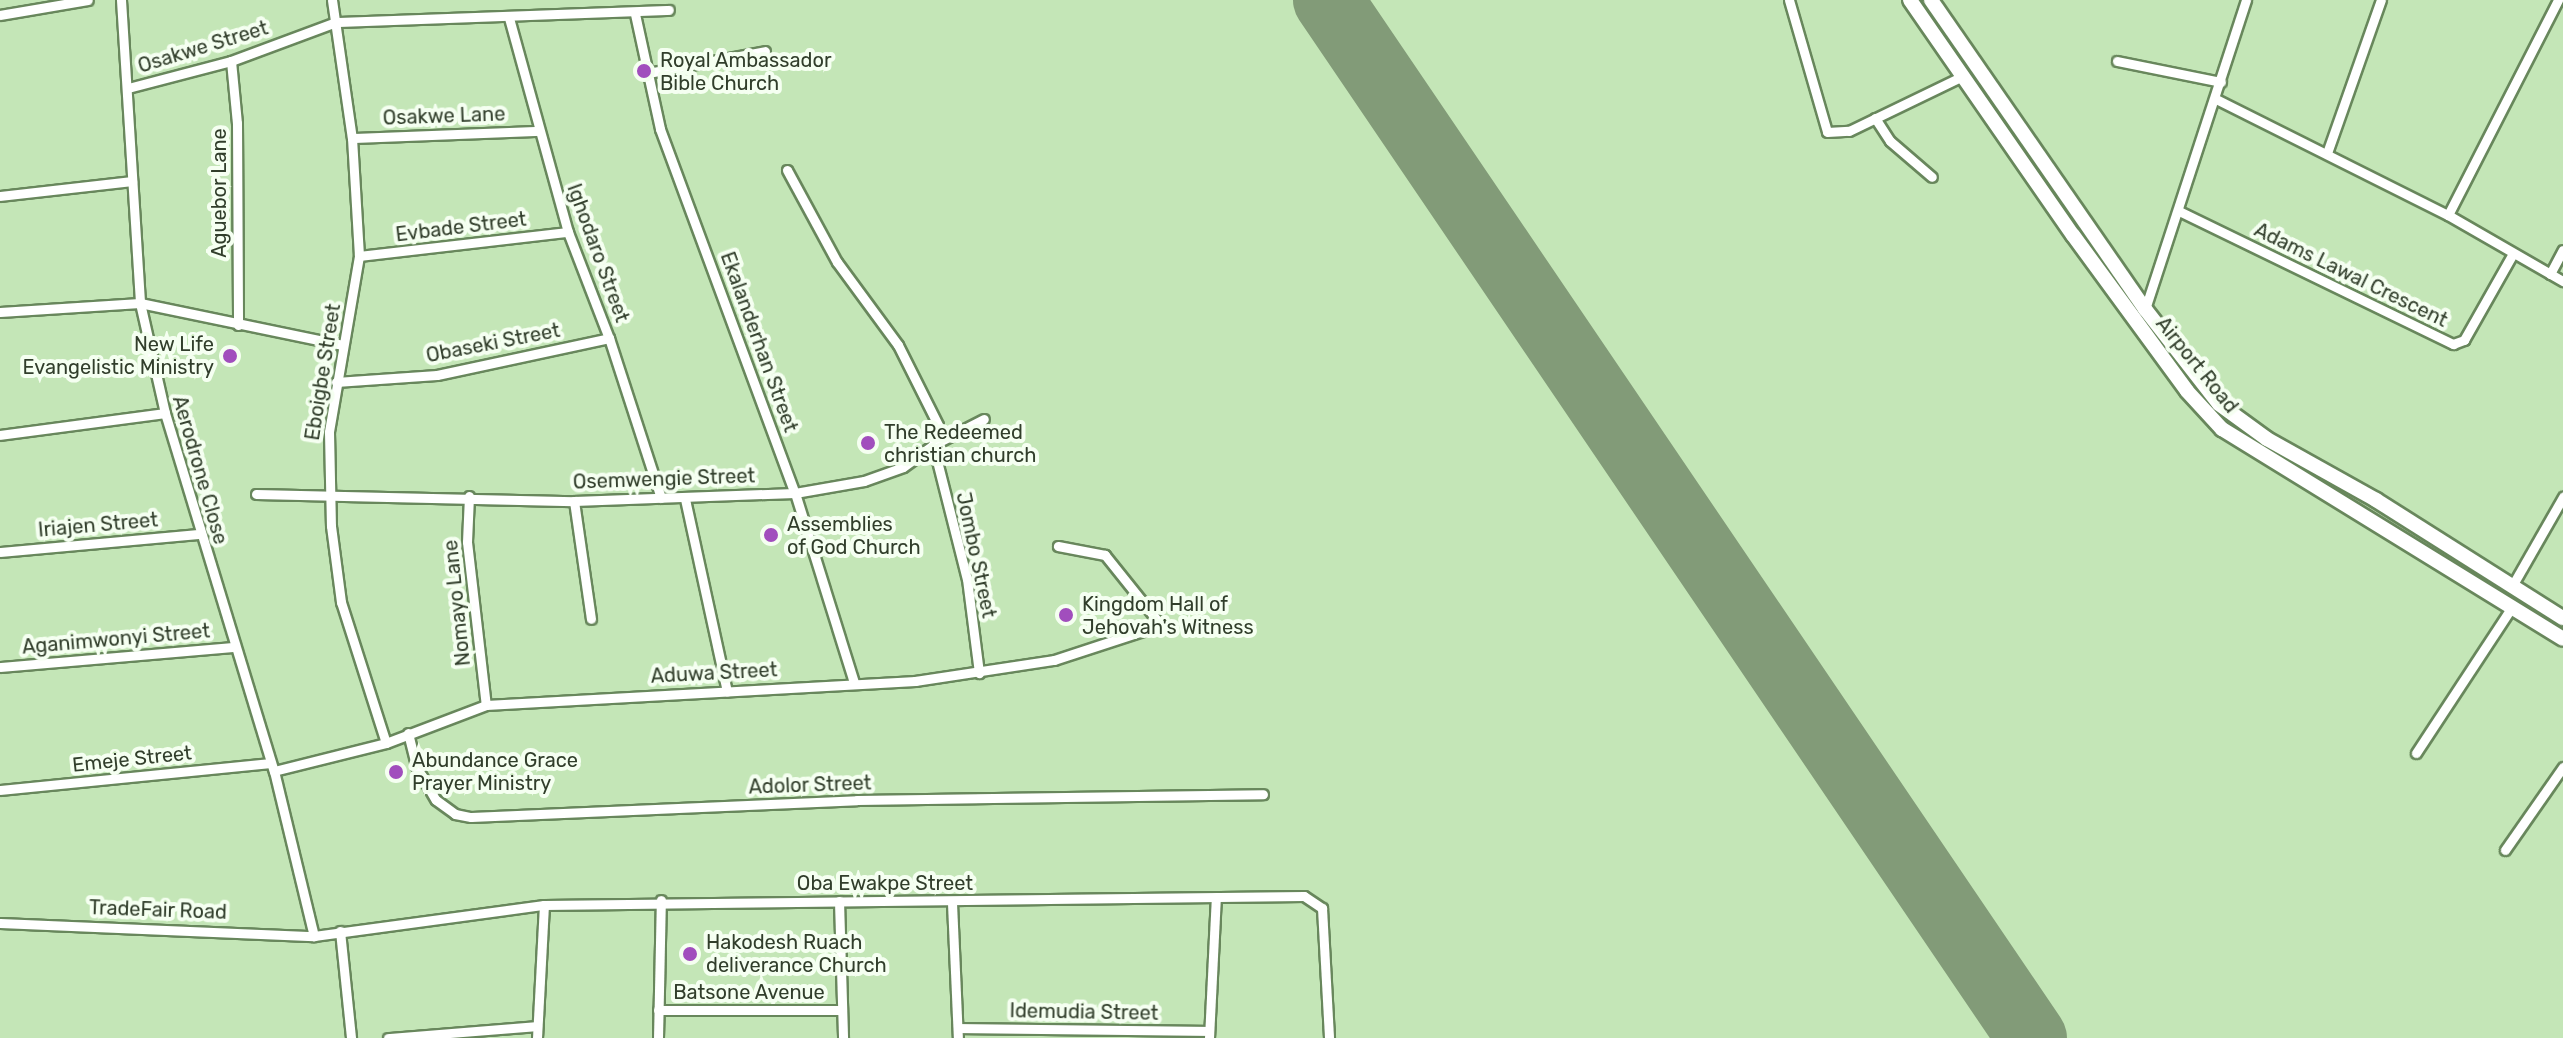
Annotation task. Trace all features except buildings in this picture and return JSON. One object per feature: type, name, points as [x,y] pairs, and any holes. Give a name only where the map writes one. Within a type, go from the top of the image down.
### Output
[{"type":"main road","name":"Airport Road","points":[[1910,0],[2187,391],[2222,429],[2563,639]]},
{"type":"main road","name":"Airport Road","points":[[1931,0],[2021,133],[2203,387],[2239,420],[2563,618]]},
{"type":"main road","points":[[2008,142],[2021,133]]},
{"type":"street","points":[[0,15],[88,0]]},
{"type":"street","name":"Aerodrone Close","points":[[121,0],[140,303],[165,413],[271,767],[314,936]]},
{"type":"street","name":"Eboigbe Street","points":[[332,0],[352,138],[359,256],[329,432],[329,494],[341,602],[386,743]]},
{"type":"street","points":[[1789,0],[1827,132],[1841,134],[1963,76]]},
{"type":"street","points":[[2145,309],[2246,0]]},
{"type":"street","points":[[2327,153],[2381,0]]},
{"type":"street","points":[[2448,215],[2558,0]]},
{"type":"street","name":"Osakwe Street","points":[[128,88],[231,61],[336,22],[635,14],[669,10]]},
{"type":"street","name":"Ekalanderhan Street","points":[[635,14],[660,129],[795,493],[854,682]]},
{"type":"street","name":"Ighodaro Street","points":[[509,18],[537,131],[568,232],[609,338],[661,498]]},
{"type":"street","points":[[648,73],[765,51]]},
{"type":"street","name":"Aguebor Lane","points":[[231,61],[237,123],[238,325]]},
{"type":"street","points":[[2117,61],[2221,82]]},
{"type":"street","points":[[2216,99],[2448,215],[2512,255],[2563,281]]},
{"type":"street","points":[[1875,118],[1890,141],[1932,177]]},
{"type":"street","name":"Osakwe Lane","points":[[352,138],[537,131]]},
{"type":"street","name":"Jombo Street","points":[[787,170],[837,262],[898,345],[938,425],[933,445],[967,579],[979,673]]},
{"type":"street","points":[[0,196],[132,181]]},
{"type":"street","name":"Adams Lawal Crescent","points":[[2179,211],[2453,344],[2464,340],[2512,255]]},
{"type":"street","name":"Evbade Street","points":[[359,256],[568,232]]},
{"type":"street","points":[[2550,274],[2563,250]]},
{"type":"street","points":[[0,312],[140,303],[343,345]]},
{"type":"street","name":"Obaseki Street","points":[[336,382],[437,375],[609,338]]},
{"type":"street","points":[[0,435],[165,413]]},
{"type":"street","name":"Osemwengie Street","points":[[256,494],[469,496],[574,501],[795,493],[864,481],[903,467],[933,445],[984,419]]},
{"type":"street","name":"Nomayo Lane","points":[[469,496],[467,542],[486,705]]},
{"type":"street","points":[[2512,586],[2563,497]]},
{"type":"street","points":[[685,499],[727,691]]},
{"type":"street","points":[[574,501],[591,619]]},
{"type":"street","name":"Iriajen Street","points":[[0,552],[199,534]]},
{"type":"street","name":"Aduwa Street","points":[[271,767],[386,743],[486,705],[979,673],[1054,660],[1161,625],[1105,555],[1058,546]]},
{"type":"street","points":[[2416,753],[2512,607]]},
{"type":"street","name":"Aganimwonyi Street","points":[[0,667],[234,647]]},
{"type":"street","name":"Adolor Street","points":[[408,733],[416,766],[436,800],[455,814],[471,817],[857,800],[1263,794]]},
{"type":"street","name":"Emeje Street","points":[[0,790],[271,767]]},
{"type":"street","points":[[2505,850],[2563,767]]},
{"type":"street","name":"Oba Ewakpe Street","points":[[314,936],[544,905],[661,900],[952,903],[1304,896],[1322,908],[1329,1038]]},
{"type":"street","points":[[1209,1035],[1216,897]]},
{"type":"street","points":[[658,1038],[661,900]]},
{"type":"street","points":[[839,901],[843,1038]]},
{"type":"street","points":[[952,903],[958,1033]]},
{"type":"street","points":[[537,1038],[544,905]]},
{"type":"street","name":"TradeFair Road","points":[[0,923],[314,936]]},
{"type":"street","points":[[340,931],[351,1038]]},
{"type":"street","name":"Batsone Avenue","points":[[658,1010],[841,1010]]},
{"type":"street","points":[[388,1038],[537,1026]]},
{"type":"street","name":"Idemudia Street","points":[[958,1033],[1209,1035]]},
{"type":"runway","points":[[1328,0],[2032,1038]]},
{"type":"place","name":"Royal Ambassador Bible Church","points":[[644,71]]},
{"type":"place","name":"New Life Evangelistic Ministry","points":[[230,356]]},
{"type":"place","name":"The Redeemed christian church","points":[[868,443]]},
{"type":"place","name":"Assemblies of God Church","points":[[771,535]]},
{"type":"place","name":"Kingdom Hall of Jehovah's Witness","points":[[1066,615]]},
{"type":"place","name":"Abundance Grace Prayer Ministry","points":[[396,772]]},
{"type":"place","name":"Hakodesh Ruach deliverance Church","points":[[690,954]]}]
